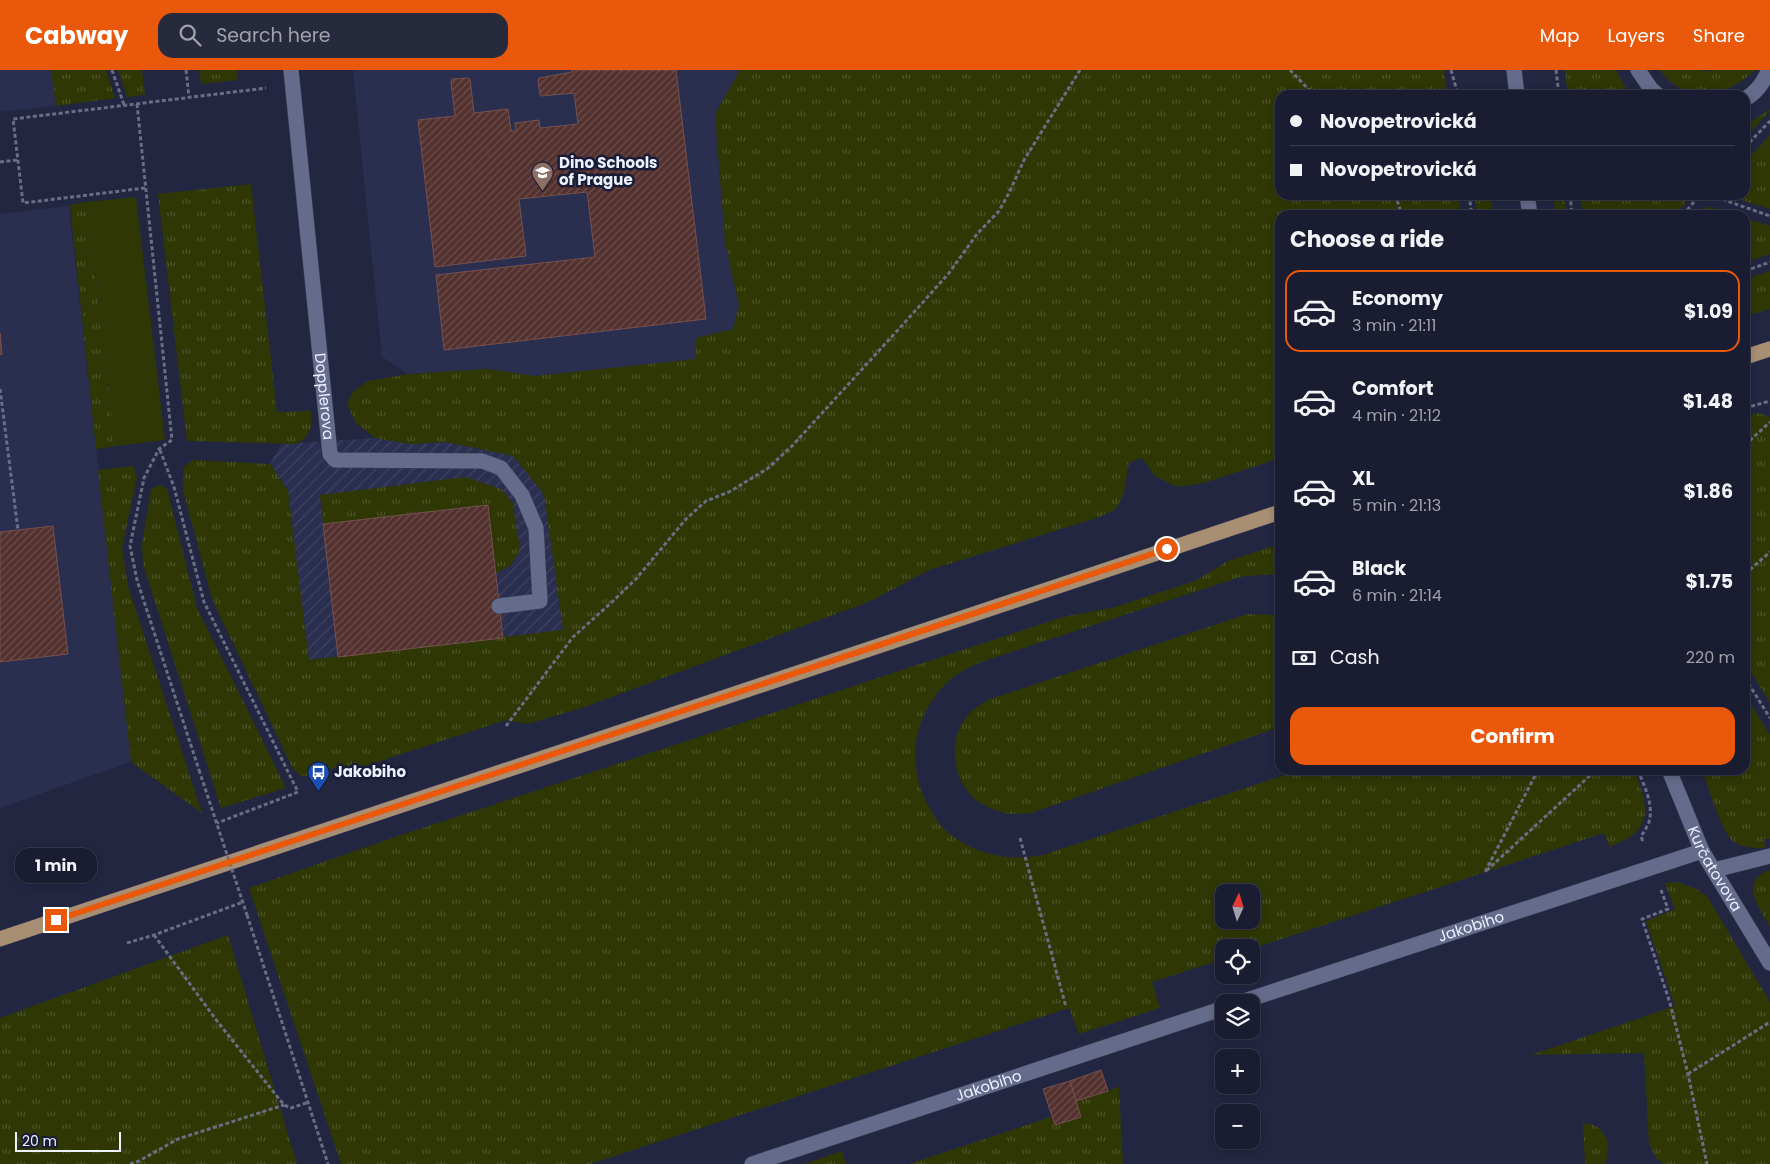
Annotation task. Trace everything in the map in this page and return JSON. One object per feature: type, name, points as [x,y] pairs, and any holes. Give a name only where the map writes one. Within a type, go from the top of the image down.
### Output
[{"type":"main road","points":[[1750,355],[1770,349]]},
{"type":"main road","points":[[0,939],[1275,514]]},
{"type":"street","points":[[1514,70],[1516,90]]},
{"type":"street","points":[[1638,70],[1652,90]]},
{"type":"street","points":[[1750,96],[1763,84],[1769,70]]},
{"type":"street","name":"Dopplerova","points":[[292,77],[330,454],[335,460],[482,461],[501,468],[522,495],[536,528],[540,601],[499,606]]},
{"type":"street","name":"Kurčatovova","points":[[1671,775],[1702,851],[1770,963]]},
{"type":"street","name":"Jakobiho","points":[[1260,996],[1702,851]]},
{"type":"street","points":[[1714,870],[1770,856]]},
{"type":"street","name":"Jakobiho","points":[[752,1164],[1215,1011]]},
{"type":"path","points":[[112,70],[124,105]]},
{"type":"path","points":[[186,70],[189,96]]},
{"type":"path","points":[[506,726],[572,637],[636,578],[686,519],[706,501],[729,492],[767,469],[792,446],[949,273],[977,234],[999,211],[1024,160],[1080,70]]},
{"type":"path","points":[[1290,70],[1309,90]]},
{"type":"path","points":[[1451,70],[1457,90]]},
{"type":"path","points":[[1556,70],[1559,90]]},
{"type":"path","points":[[145,188],[23,203],[13,118],[137,104],[292,77]]},
{"type":"path","points":[[137,104],[172,440],[159,449],[144,478],[130,546],[137,580],[328,1164]]},
{"type":"path","points":[[1750,142],[1770,121]]},
{"type":"path","points":[[0,162],[18,160]]},
{"type":"path","points":[[1687,210],[1696,200]]},
{"type":"path","points":[[1724,200],[1770,216]]},
{"type":"path","points":[[1750,269],[1770,262]]},
{"type":"path","points":[[0,389],[18,530]]},
{"type":"path","points":[[1750,406],[1770,400]]},
{"type":"path","points":[[1750,440],[1770,422]]},
{"type":"path","points":[[159,449],[174,487],[204,602],[298,792],[217,822]]},
{"type":"path","points":[[1750,570],[1770,552]]},
{"type":"path","points":[[1750,686],[1770,718]]},
{"type":"path","points":[[1535,775],[1485,872],[1591,775]]},
{"type":"path","points":[[1640,775],[1649,798],[1650,808],[1649,822],[1641,836]]},
{"type":"path","points":[[1020,838],[1066,1007]]},
{"type":"path","points":[[1663,896],[1668,909],[1642,919],[1670,1003],[1708,1164]]},
{"type":"path","points":[[128,943],[243,902]]},
{"type":"path","points":[[154,935],[217,1021],[284,1105],[291,1108],[309,1102]]},
{"type":"path","points":[[1688,1074],[1770,1022]]},
{"type":"path","points":[[130,1164],[178,1139],[284,1105]]},
{"type":"shaded area","points":[[0,70],[51,70],[56,106],[0,112]]},
{"type":"shaded area","name":"Dino Schools of Prague","points":[[353,70],[740,70],[715,114],[725,243],[739,305],[734,329],[696,338],[696,359],[535,376],[487,369],[408,374],[382,357]]},
{"type":"shaded area","points":[[69,206],[131,762],[0,808],[0,214]]},
{"type":"shaded area","points":[[375,438],[411,444],[446,442],[513,456],[544,493],[564,630],[308,660],[288,491],[270,464],[281,444]]},
{"type":"green space","points":[[51,70],[106,70],[115,98],[56,106]]},
{"type":"green space","points":[[118,70],[142,70],[145,95],[127,97]]},
{"type":"green space","points":[[199,70],[237,70],[238,80],[201,84]]},
{"type":"green space","points":[[740,70],[1444,70],[1446,90],[1275,90],[1275,200],[1460,200],[1460,210],[1275,210],[1275,460],[1204,483],[1177,487],[1155,476],[1142,458],[1129,462],[1124,493],[1116,509],[1100,517],[929,570],[871,601],[582,708],[528,724],[506,720],[350,771],[346,775],[343,765],[311,776],[301,776],[292,767],[212,599],[183,490],[184,467],[193,460],[270,464],[288,491],[309,660],[563,630],[544,494],[513,456],[446,442],[411,444],[375,438],[355,422],[347,403],[353,392],[368,381],[408,374],[487,369],[535,376],[696,359],[696,338],[733,329],[739,305],[725,243],[715,114]]},
{"type":"green space","points":[[1565,70],[1616,70],[1627,90],[1568,90]]},
{"type":"green space","points":[[1660,70],[1703,70],[1704,72],[1713,70],[1755,70],[1745,79],[1723,90],[1687,90],[1669,81]]},
{"type":"green space","points":[[1770,109],[1750,133],[1750,122]]},
{"type":"green space","points":[[1770,135],[1770,209],[1741,200],[1750,200],[1750,157]]},
{"type":"green space","points":[[251,184],[277,412],[311,411],[310,430],[302,441],[296,444],[187,441],[158,194]]},
{"type":"green space","points":[[136,197],[165,440],[115,446],[87,202]]},
{"type":"green space","points":[[1476,200],[1492,200],[1492,210],[1476,210]]},
{"type":"green space","points":[[1554,200],[1564,200],[1566,210],[1555,210]]},
{"type":"green space","points":[[1580,200],[1686,200],[1680,210],[1582,210]]},
{"type":"green space","points":[[87,202],[115,446],[96,449],[70,205]]},
{"type":"green space","points":[[1711,207],[1721,210],[1701,210]]},
{"type":"green space","points":[[1750,220],[1770,226],[1770,254],[1750,260]]},
{"type":"green space","points":[[1770,271],[1770,309],[1750,315],[1750,277]]},
{"type":"green space","points":[[1759,413],[1770,417],[1770,702],[1750,671],[1750,415]]},
{"type":"green space","points":[[133,466],[137,477],[122,548],[128,586],[202,813],[131,762],[98,470]]},
{"type":"green space","points":[[465,477],[501,489],[513,503],[520,550],[511,565],[495,574],[487,505],[323,524],[320,495]]},
{"type":"green space","points":[[160,485],[167,489],[197,608],[286,788],[221,808],[143,564],[142,545],[151,489]]},
{"type":"green space","points":[[1275,546],[1275,574],[1237,578],[981,662],[959,673],[948,682],[927,709],[916,741],[915,757],[921,791],[932,813],[944,829],[955,838],[966,845],[990,854],[1017,857],[1043,855],[1285,775],[1636,775],[1645,806],[1645,815],[1642,823],[1637,831],[1628,838],[1610,847],[1604,833],[1260,946],[1260,939],[1215,939],[1215,962],[1152,982],[1160,1008],[1079,1034],[1069,1008],[590,1164],[341,1164],[249,888],[392,838],[1063,617],[1115,607],[1195,581],[1228,561]]},
{"type":"green space","points":[[1248,614],[1275,615],[1275,729],[1028,814],[1004,813],[985,806],[968,792],[957,770],[955,745],[963,722],[971,712],[990,699]]},
{"type":"green space","points":[[1750,703],[1770,735],[1770,839],[1764,839],[1765,848],[1741,845],[1729,837],[1720,820],[1704,775],[1750,775]]},
{"type":"green space","points":[[1770,870],[1770,926],[1757,903],[1753,887],[1755,880],[1760,875]]},
{"type":"green space","points":[[1677,882],[1697,889],[1708,898],[1770,1002],[1770,1164],[1663,1164],[1656,1158],[1649,1144],[1644,1053],[1531,1055],[1675,1006],[1646,921],[1675,909],[1665,883]]},
{"type":"green space","points":[[228,935],[297,1164],[0,1164],[0,1018]]},
{"type":"green space","points":[[1119,1087],[1123,1164],[909,1164],[1051,1117],[1055,1125],[1081,1117],[1076,1101]]},
{"type":"green space","points":[[1583,1123],[1594,1125],[1604,1133],[1608,1143],[1608,1154],[1605,1164],[1585,1164]]},
{"type":"green space","points":[[842,1151],[846,1164],[804,1164]]},
{"type":"building","points":[[572,70],[676,70],[706,319],[444,350],[436,275],[595,257],[587,192],[519,199],[526,256],[435,267],[418,120],[455,116],[451,82],[452,79],[467,78],[470,79],[474,113],[508,109],[511,131],[516,131],[515,123],[539,120],[540,128],[578,124],[574,93],[541,96],[538,80],[539,78],[572,72]]},
{"type":"building","points":[[0,333],[2,354],[0,355]]},
{"type":"building","points":[[488,505],[503,638],[338,657],[323,524]]},
{"type":"building","points":[[53,526],[68,654],[0,662],[0,532]]},
{"type":"building","points":[[1101,1070],[1108,1091],[1076,1101],[1070,1081]]},
{"type":"building","points":[[1070,1081],[1081,1117],[1055,1125],[1043,1089]]},
{"type":"place","name":"Dino Schools of Prague","points":[[543,191]]},
{"type":"place","name":"Jakobiho","points":[[318,791]]},
{"type":"route","points":[[56,920],[1167,549]]}]
